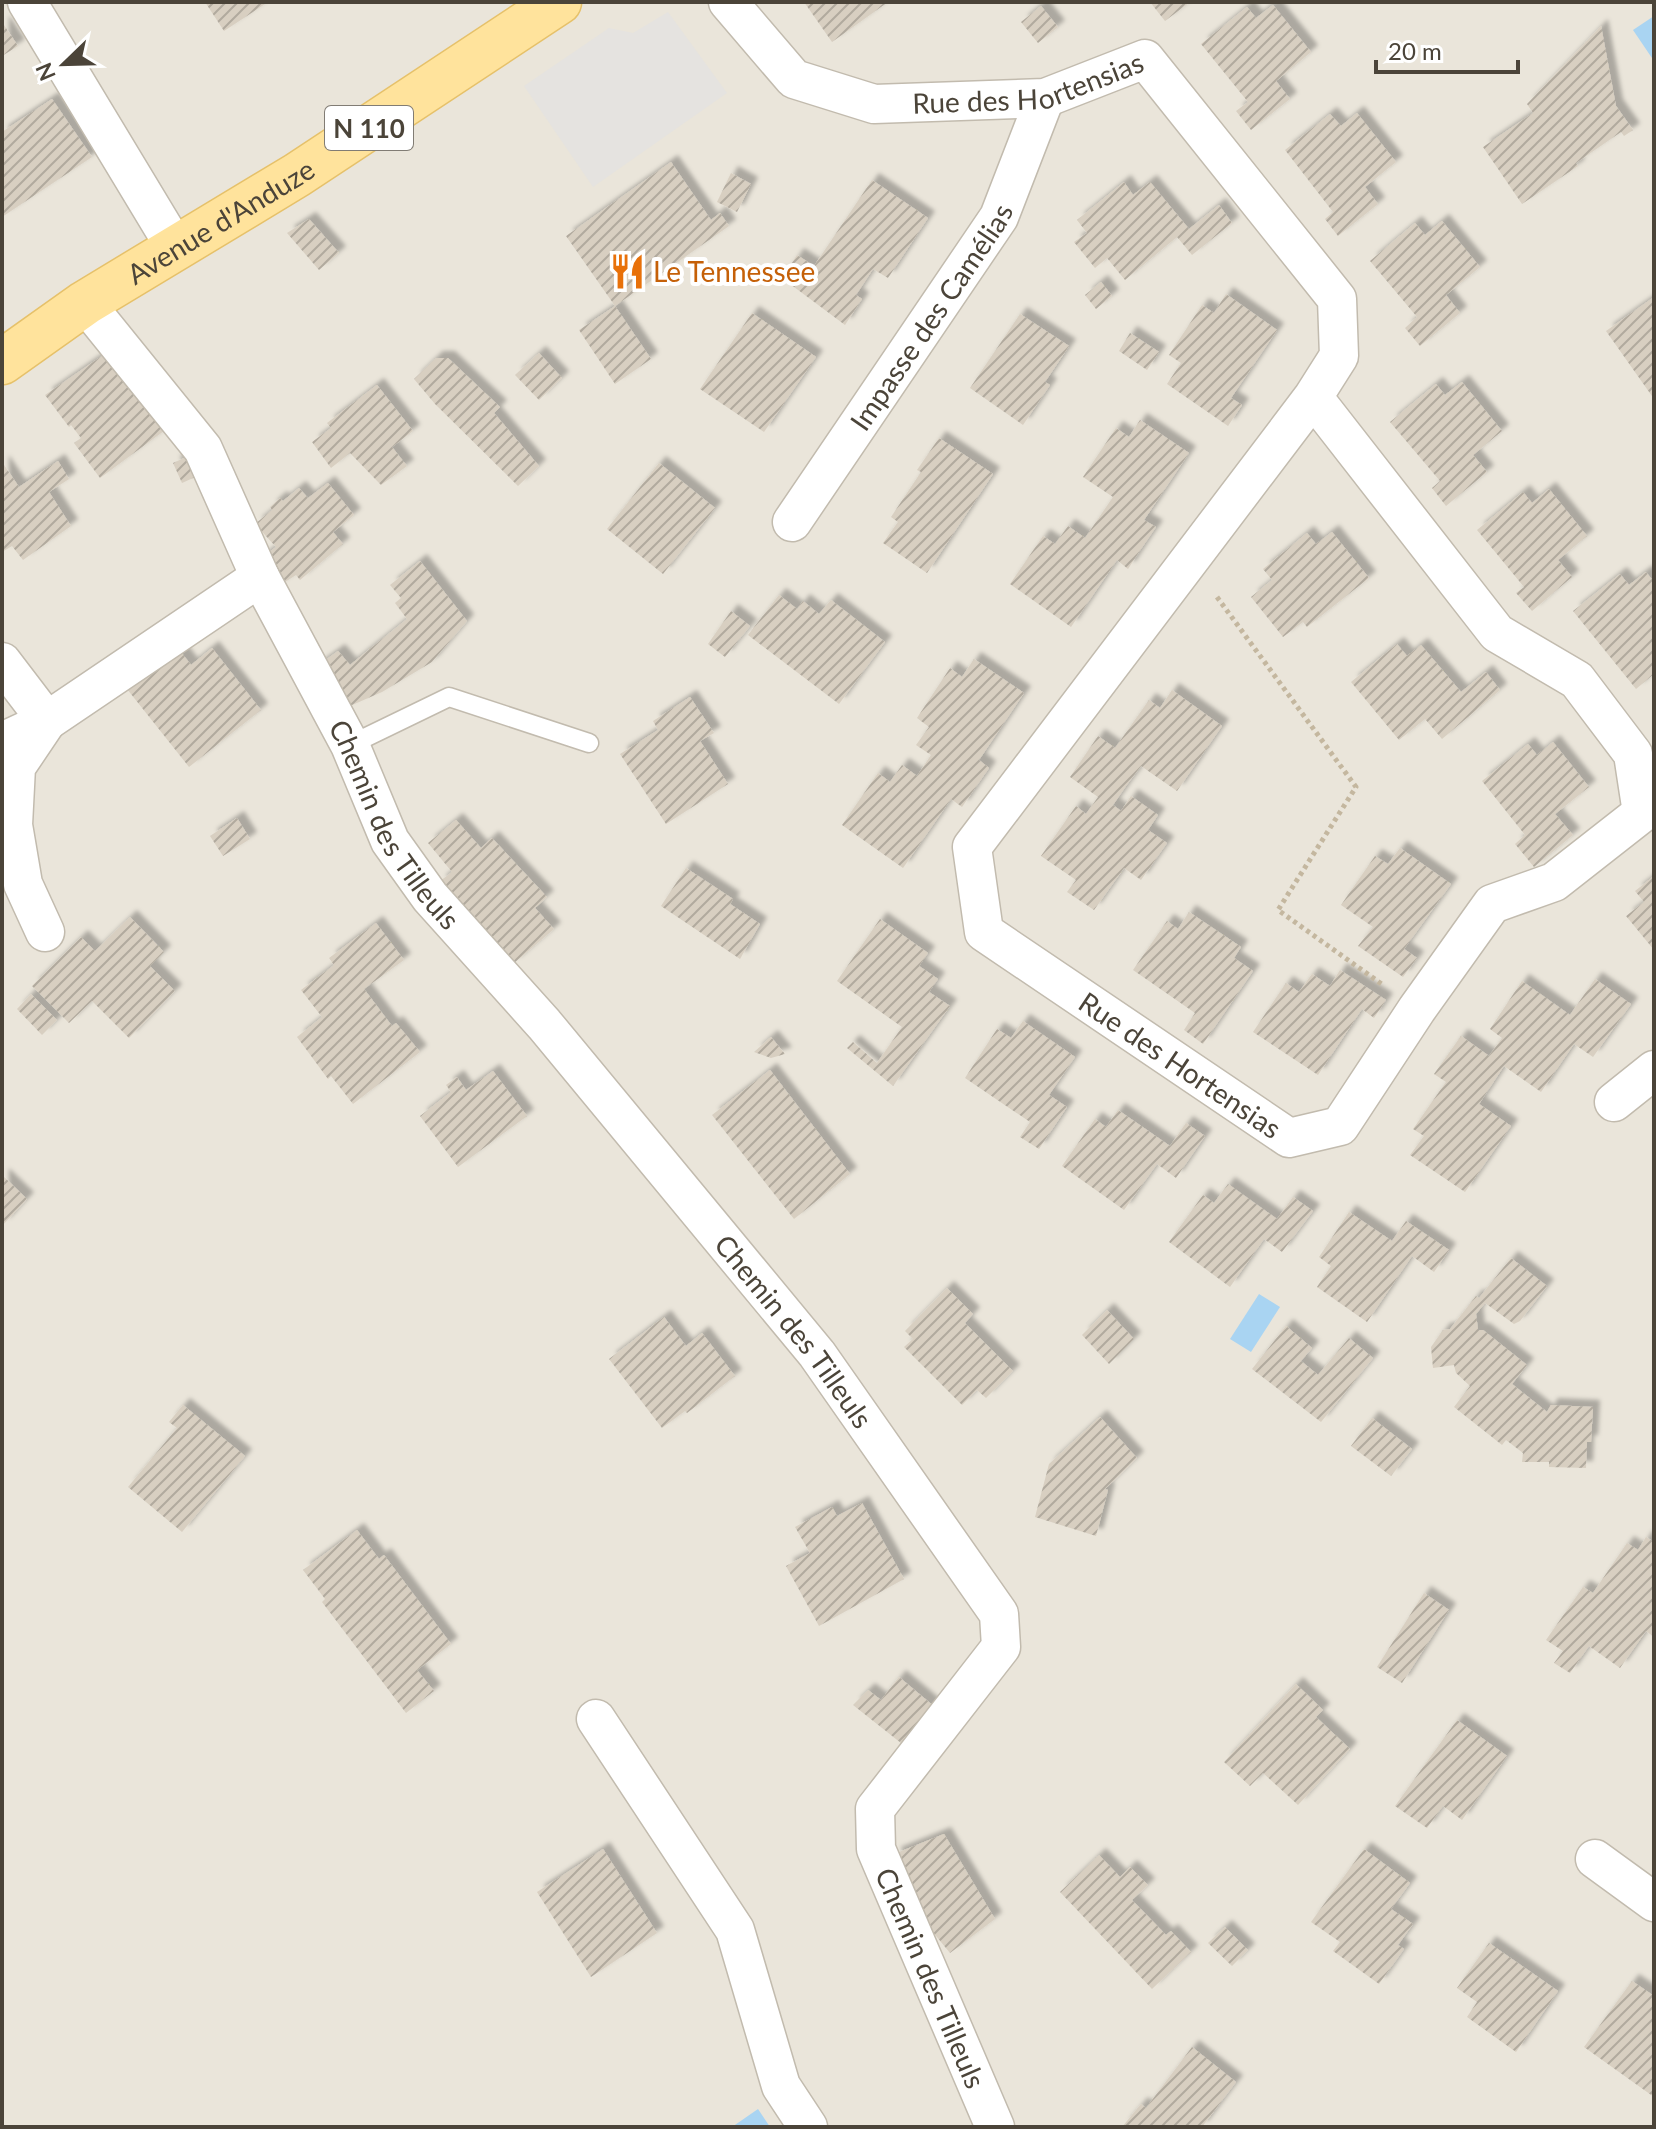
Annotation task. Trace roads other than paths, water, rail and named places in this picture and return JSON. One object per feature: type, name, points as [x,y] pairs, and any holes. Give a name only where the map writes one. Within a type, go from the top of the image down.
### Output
[{"type":"main road","name":"Avenue d'Anduze","points":[[2,362],[85,303],[297,175],[559,2]]},
{"type":"street","points":[[27,2],[175,247]]},
{"type":"street","name":"Rue des Hortensias","points":[[728,2],[794,79],[874,104],[1045,98],[1145,59],[1337,299],[1339,356],[1313,397],[972,847],[984,932],[1289,1138],[1340,1126],[1417,1009],[1492,904],[1554,882],[1642,813],[1633,754],[1577,680],[1497,633],[1313,397]]},
{"type":"street","name":"Impasse des Camélias","points":[[792,522],[999,217],[1045,98]]},
{"type":"street","name":"Chemin des Tilleuls","points":[[85,303],[203,449],[260,577],[350,745],[390,841],[430,897],[544,1024],[817,1354],[999,1614],[1001,1647],[875,1809],[876,1849],[995,2127]]},
{"type":"street","points":[[2,742],[47,721],[260,577]]},
{"type":"street","points":[[2,662],[47,721]]},
{"type":"street","points":[[45,932],[23,884],[13,825],[16,767],[47,721]]},
{"type":"street","points":[[1614,1102],[1654,1070]]},
{"type":"street","points":[[596,1719],[735,1930],[781,2086],[808,2127]]},
{"type":"street","points":[[1595,1859],[1654,1902]]},
{"type":"lane","points":[[350,745],[449,697],[589,743]]},
{"type":"water","points":[[1654,16],[1654,61],[1633,30]]},
{"type":"water","points":[[1259,1294],[1280,1307],[1251,1352],[1230,1339]]},
{"type":"water","points":[[758,2109],[770,2127],[732,2127]]},
{"type":"place","name":"Le Tennessee","points":[[627,271]]}]
